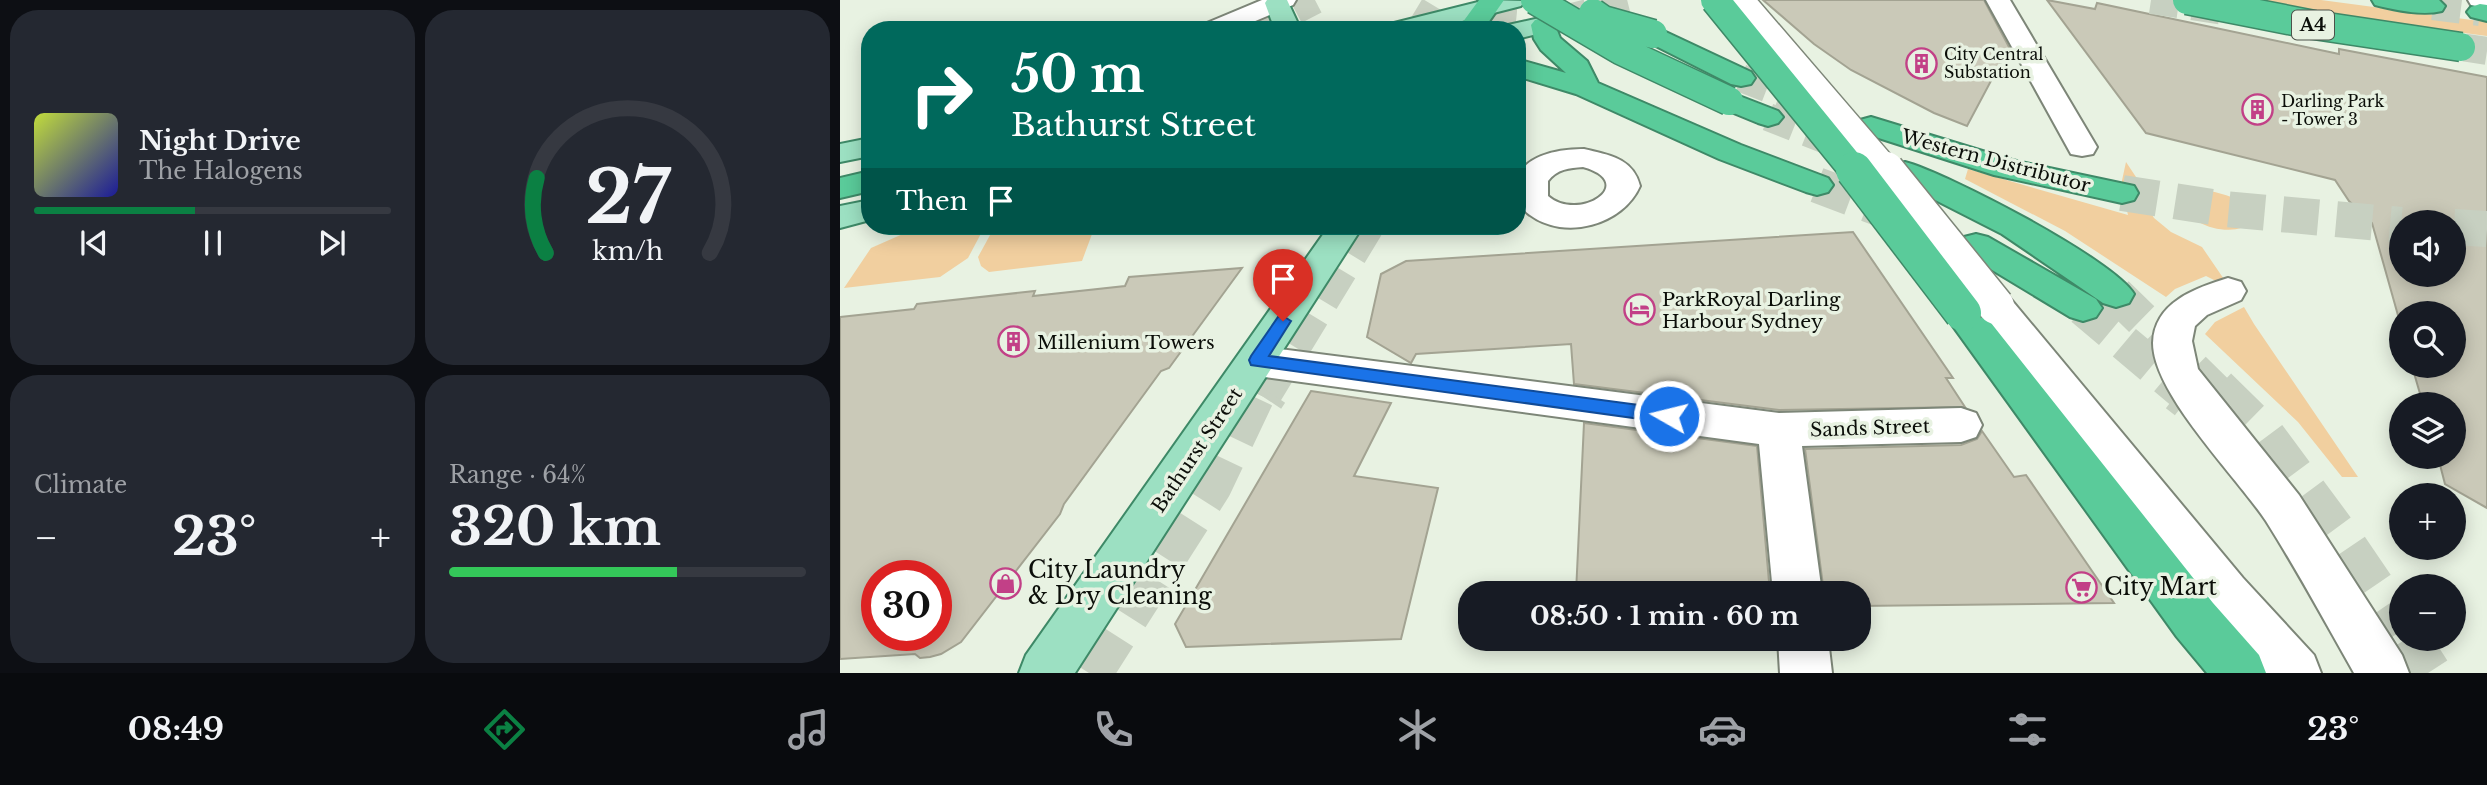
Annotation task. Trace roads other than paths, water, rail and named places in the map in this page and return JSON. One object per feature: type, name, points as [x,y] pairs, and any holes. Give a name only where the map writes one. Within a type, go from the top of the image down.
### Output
[{"type":"highway","points":[[1574,0],[1603,20],[1653,34],[1741,78]]},
{"type":"highway","points":[[1620,0],[1630,7],[1653,34]]},
{"type":"highway","points":[[1715,0],[1980,310],[2194,620],[2240,673]]},
{"type":"highway","name":"A4","points":[[2187,0],[2314,26],[2455,47]]},
{"type":"highway","points":[[2384,0],[2433,6]]},
{"type":"highway","points":[[1515,7],[1544,33],[1551,46],[1578,68],[1586,88]]},
{"type":"highway","points":[[1487,21],[1515,7],[1768,117]]},
{"type":"highway","points":[[1526,70],[1586,88],[1730,152],[1818,185]]},
{"type":"highway","points":[[1526,87],[1586,88]]},
{"type":"highway","name":"Western Distributor","points":[[1871,126],[2005,167],[2122,194]]},
{"type":"highway","points":[[1905,172],[2009,221],[2063,255],[2116,294]]},
{"type":"highway","points":[[840,188],[861,183]]},
{"type":"highway","points":[[1976,245],[2084,308]]},
{"type":"main road","points":[[1281,1],[1286,21]]},
{"type":"main road","points":[[1442,21],[1515,7]]},
{"type":"main road","points":[[840,153],[861,149]]},
{"type":"main road","points":[[840,218],[861,212]]},
{"type":"main road","name":"Bathurst Street","points":[[1045,673],[1340,235]]},
{"type":"street","points":[[1739,0],[1884,168],[1980,310],[2295,673]]},
{"type":"street","points":[[1998,0],[2082,147]]},
{"type":"street","points":[[1233,21],[1281,1]]},
{"type":"street","points":[[1526,182],[1552,163],[1584,158],[1612,166],[1621,174],[1625,184],[1623,194],[1617,202],[1590,214],[1526,215]]},
{"type":"street","points":[[1526,186],[1532,200],[1542,209],[1556,214]]},
{"type":"street","points":[[2228,291],[2196,302],[2181,314],[2174,333],[2174,357],[2190,392],[2245,455],[2268,487],[2383,673]]},
{"type":"street","name":"Sands Street","points":[[1257,360],[1779,430],[1961,425]]},
{"type":"street","points":[[1779,430],[1796,581]]},
{"type":"street","points":[[1804,651],[1806,673]]},
{"type":"tunnel","points":[[1275,21],[1315,0]]},
{"type":"tunnel","points":[[1425,21],[1438,0]]},
{"type":"tunnel","points":[[1493,0],[1503,11],[1502,21]]},
{"type":"tunnel","points":[[1560,20],[1640,0]]},
{"type":"tunnel","points":[[2151,0],[2225,11]]},
{"type":"tunnel","points":[[2433,6],[2480,12]]},
{"type":"tunnel","points":[[2423,41],[2487,51]]},
{"type":"tunnel","points":[[1741,78],[1816,107]]},
{"type":"tunnel","points":[[1768,117],[1851,150]]},
{"type":"tunnel","points":[[1817,185],[1902,217]]},
{"type":"tunnel","points":[[2122,193],[2225,209],[2389,224]]},
{"type":"tunnel","points":[[2466,228],[2487,229]]},
{"type":"tunnel","points":[[1265,392],[1361,235]]},
{"type":"tunnel","points":[[2116,294],[2216,392]]},
{"type":"tunnel","points":[[2083,308],[2183,392]]},
{"type":"tunnel","points":[[1253,392],[1265,366]]},
{"type":"tunnel","points":[[1089,673],[1209,485],[1254,390]]},
{"type":"tunnel","points":[[1262,396],[1266,390]]},
{"type":"tunnel","points":[[2180,390],[2189,397]]},
{"type":"tunnel","points":[[2215,390],[2261,435],[2344,547],[2389,613]]},
{"type":"tunnel","points":[[2414,651],[2428,673]]},
{"type":"place","name":"City Central Substation","points":[[1921,63]]},
{"type":"place","name":"Darling Park - Tower 3","points":[[2258,110]]},
{"type":"place","name":"ParkRoyal Darling Harbour Sydney","points":[[1639,310]]},
{"type":"place","name":"Millenium Towers","points":[[1014,342]]},
{"type":"place","name":"City Laundry & Dry Cleaning","points":[[1005,583]]},
{"type":"place","name":"City Mart","points":[[2081,587]]}]
